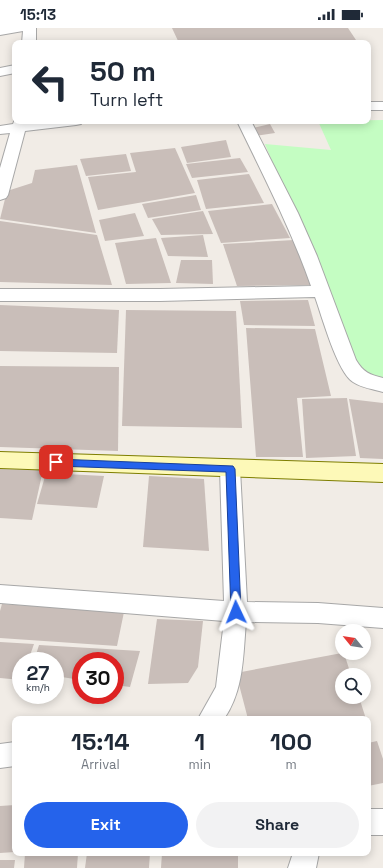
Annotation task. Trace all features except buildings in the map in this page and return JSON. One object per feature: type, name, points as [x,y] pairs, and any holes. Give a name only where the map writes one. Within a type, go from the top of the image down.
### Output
[{"type":"street","points":[[0,31],[19,28]]},
{"type":"street","points":[[29,40],[30,28]]},
{"type":"street","points":[[0,72],[12,70]]},
{"type":"street","points":[[371,106],[383,106]]},
{"type":"street","points":[[0,130],[21,124]]},
{"type":"street","points":[[0,195],[21,124]]},
{"type":"street","points":[[245,124],[309,256],[347,360],[353,372],[357,377],[383,385]]},
{"type":"street","points":[[0,295],[121,296],[321,291]]},
{"type":"street","points":[[0,460],[383,473]]},
{"type":"street","points":[[212,716],[220,705],[228,687],[236,612],[230,469]]},
{"type":"street","points":[[0,594],[236,612],[318,613],[383,618]]},
{"type":"street","points":[[0,756],[12,754]]},
{"type":"street","points":[[371,822],[383,822]]},
{"type":"street","points":[[302,868],[305,856]]},
{"type":"green space","points":[[371,120],[383,120],[383,380],[361,378],[265,144],[331,150],[319,124],[371,124]]},
{"type":"route","points":[[56,462],[230,469],[236,612]]}]
